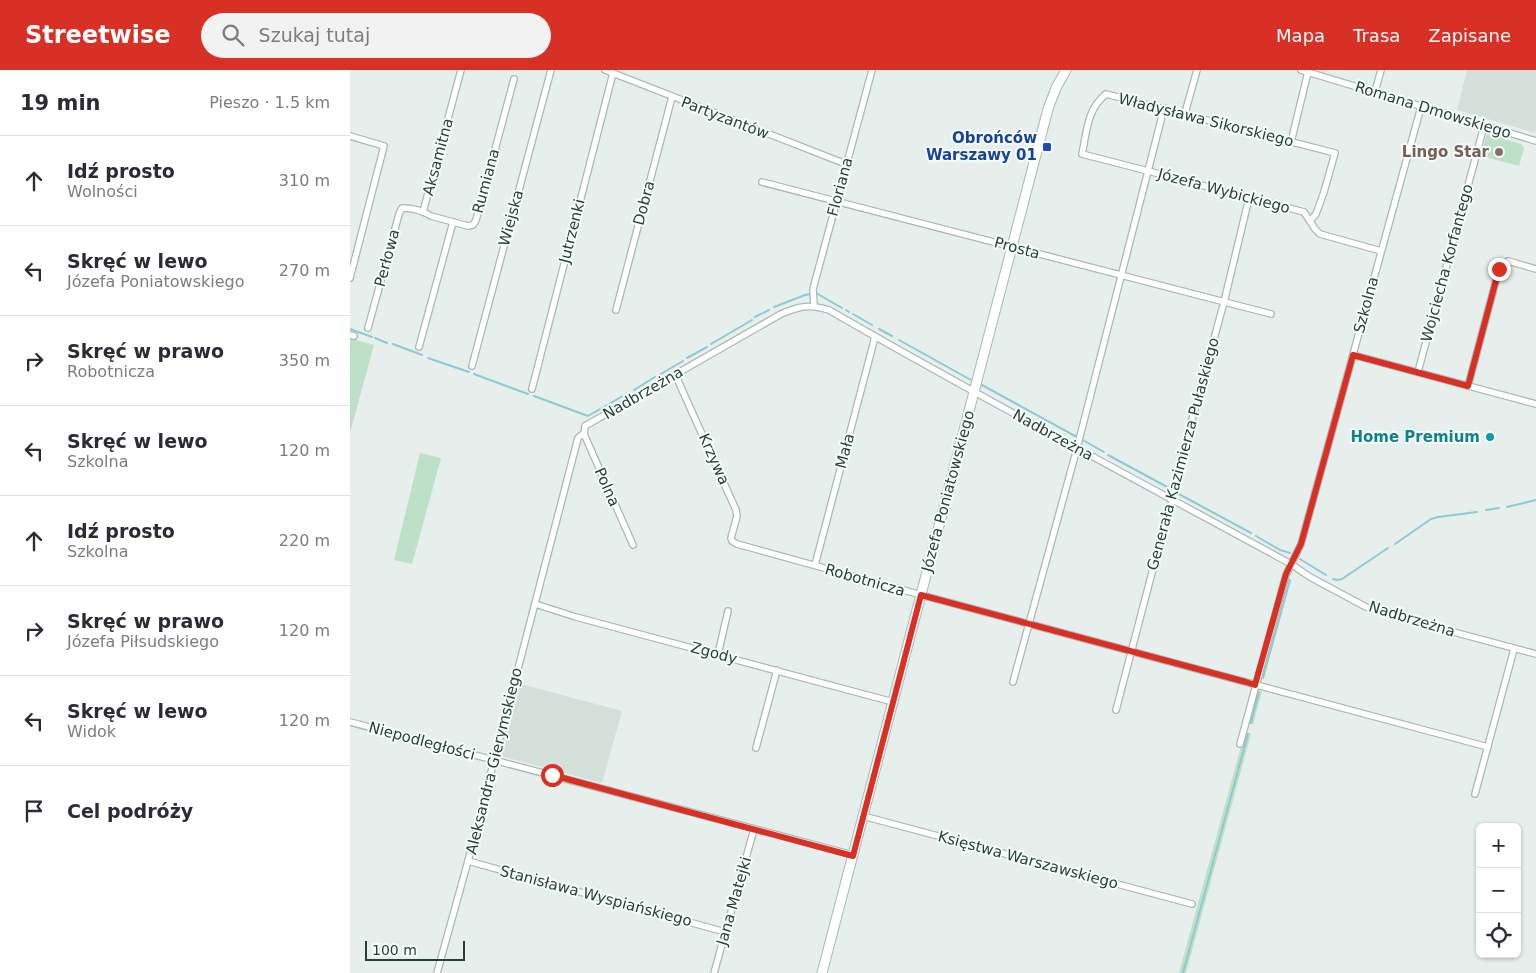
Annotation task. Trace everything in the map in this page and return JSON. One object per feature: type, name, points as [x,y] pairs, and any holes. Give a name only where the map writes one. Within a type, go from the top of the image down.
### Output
[{"type":"street","name":"Aksamitna","points":[[453,222],[423,212],[461,70]]},
{"type":"street","name":"Wiejska","points":[[472,366],[551,70]]},
{"type":"street","name":"Partyzantów","points":[[605,70],[846,164]]},
{"type":"street","name":"Floriana","points":[[814,305],[813,289],[872,70]]},
{"type":"street","name":"Józefa Poniatowskiego","points":[[822,973],[1051,99],[1066,70]]},
{"type":"street","points":[[1185,114],[1197,70]]},
{"type":"street","name":"Romana Dmowskiego","points":[[1301,70],[1536,141]]},
{"type":"street","points":[[1375,92],[1381,70]]},
{"type":"street","points":[[1291,142],[1308,72]]},
{"type":"street","name":"Jutrzenki","points":[[532,389],[613,73]]},
{"type":"street","name":"Rumiana","points":[[419,347],[453,222],[468,226],[473,225],[476,220],[514,79]]},
{"type":"street","name":"Władysława Sikorskiego","points":[[1148,170],[1082,154],[1092,111],[1097,101],[1106,94],[1335,153],[1316,214],[1310,221]]},
{"type":"street","name":"Dobra","points":[[616,310],[672,97]]},
{"type":"street","name":"Szkolna","points":[[1240,744],[1255,685],[1291,564],[1301,544],[1421,107]]},
{"type":"street","name":"Józefa Wybickiego","points":[[1164,108],[1148,170],[1304,212],[1320,234],[1381,250]]},
{"type":"street","name":"Wojciecha Korfantego","points":[[1418,372],[1484,126]]},
{"type":"street","points":[[350,136],[384,146],[350,278]]},
{"type":"street","points":[[1013,682],[1077,448],[1148,170]]},
{"type":"street","name":"Prosta","points":[[762,182],[1271,314]]},
{"type":"street","name":"Generała Kazimierza Pułaskiego","points":[[1116,710],[1224,302],[1249,198]]},
{"type":"street","name":"Perłowa","points":[[368,328],[398,214],[402,208],[423,212]]},
{"type":"street","points":[[1468,386],[1499,269],[1508,261],[1536,269]]},
{"type":"street","name":"Nadbrzeżna","points":[[584,431],[585,426],[782,314],[796,308],[814,305],[829,310],[973,392],[1291,564],[1310,577],[1366,607],[1405,620],[1536,654]]},
{"type":"street","name":"Mała","points":[[815,566],[874,336]]},
{"type":"street","points":[[1353,355],[1536,404]]},
{"type":"street","name":"Krzywa","points":[[676,374],[736,510],[737,516],[731,538],[737,544]]},
{"type":"street","name":"Polna","points":[[584,431],[632,545]]},
{"type":"street","name":"Aleksandra Gierymskiego","points":[[437,973],[578,438],[584,431]]},
{"type":"street","name":"Robotnicza","points":[[737,544],[1488,747]]},
{"type":"street","name":"Zgody","points":[[535,604],[576,617],[893,702]]},
{"type":"street","points":[[718,654],[728,611]]},
{"type":"street","points":[[1476,794],[1514,649]]},
{"type":"street","points":[[756,748],[777,670]]},
{"type":"street","name":"Niepodległości","points":[[350,722],[853,856]]},
{"type":"street","name":"Księstwa Warszawskiego","points":[[863,816],[1192,904]]},
{"type":"street","name":"Jana Matejki","points":[[714,973],[754,829]]},
{"type":"street","name":"Stanisława Wyspiańskiego","points":[[468,861],[725,932]]},
{"type":"shaded area","points":[[1467,70],[1536,70],[1535,133],[1457,110]]},
{"type":"shaded area","points":[[517,683],[622,711],[602,783],[497,755]]},
{"type":"green space","points":[[1487,134],[1521,144],[1524,148],[1519,166],[1481,156]]},
{"type":"green space","points":[[350,338],[374,345],[350,433]]},
{"type":"green space","points":[[420,453],[441,458],[412,564],[394,560]]},
{"type":"green space","points":[[1262,691],[1253,725],[1248,721],[1257,692]]},
{"type":"green space","points":[[1245,732],[1251,734],[1186,973],[1179,973]]},
{"type":"waterway","points":[[774,307],[805,295],[816,293],[842,308]]},
{"type":"waterway","points":[[755,317],[769,310]]},
{"type":"waterway","points":[[853,314],[872,325]]},
{"type":"waterway","points":[[711,344],[752,320]]},
{"type":"waterway","points":[[350,329],[372,337]]},
{"type":"waterway","points":[[879,329],[892,336]]},
{"type":"waterway","points":[[375,338],[387,343]]},
{"type":"waterway","points":[[899,340],[971,380]]},
{"type":"waterway","points":[[393,344],[422,355]]},
{"type":"waterway","points":[[687,358],[707,347]]},
{"type":"waterway","points":[[428,358],[469,372]]},
{"type":"waterway","points":[[659,375],[683,361]]},
{"type":"waterway","points":[[474,374],[528,394]]},
{"type":"waterway","points":[[634,390],[655,377]]},
{"type":"waterway","points":[[982,385],[1075,436]]},
{"type":"waterway","points":[[534,396],[588,416],[628,393]]},
{"type":"waterway","points":[[1081,439],[1104,452]]},
{"type":"waterway","points":[[1108,455],[1171,489]]},
{"type":"waterway","points":[[1177,493],[1251,533]]},
{"type":"waterway","points":[[1507,507],[1536,500]]},
{"type":"waterway","points":[[1486,510],[1499,508]]},
{"type":"waterway","points":[[1395,544],[1431,519],[1477,512]]},
{"type":"waterway","points":[[1256,536],[1280,550],[1290,553]]},
{"type":"waterway","points":[[1333,579],[1342,579],[1388,548]]},
{"type":"waterway","points":[[1300,559],[1326,575]]},
{"type":"waterway","points":[[1263,678],[1290,580]]},
{"type":"waterway","points":[[1251,723],[1259,692]]},
{"type":"waterway","points":[[1183,973],[1248,734]]},
{"type":"place","name":"Obrońców Warszawy 01","points":[[1047,147]]},
{"type":"place","name":"Lingo Star","points":[[1499,152]]},
{"type":"place","name":"Home Premium","points":[[1490,437]]},
{"type":"route","points":[[552,775],[853,856],[921,595],[1255,685],[1286,574],[1301,544],[1353,355],[1468,386],[1499,269]]}]
